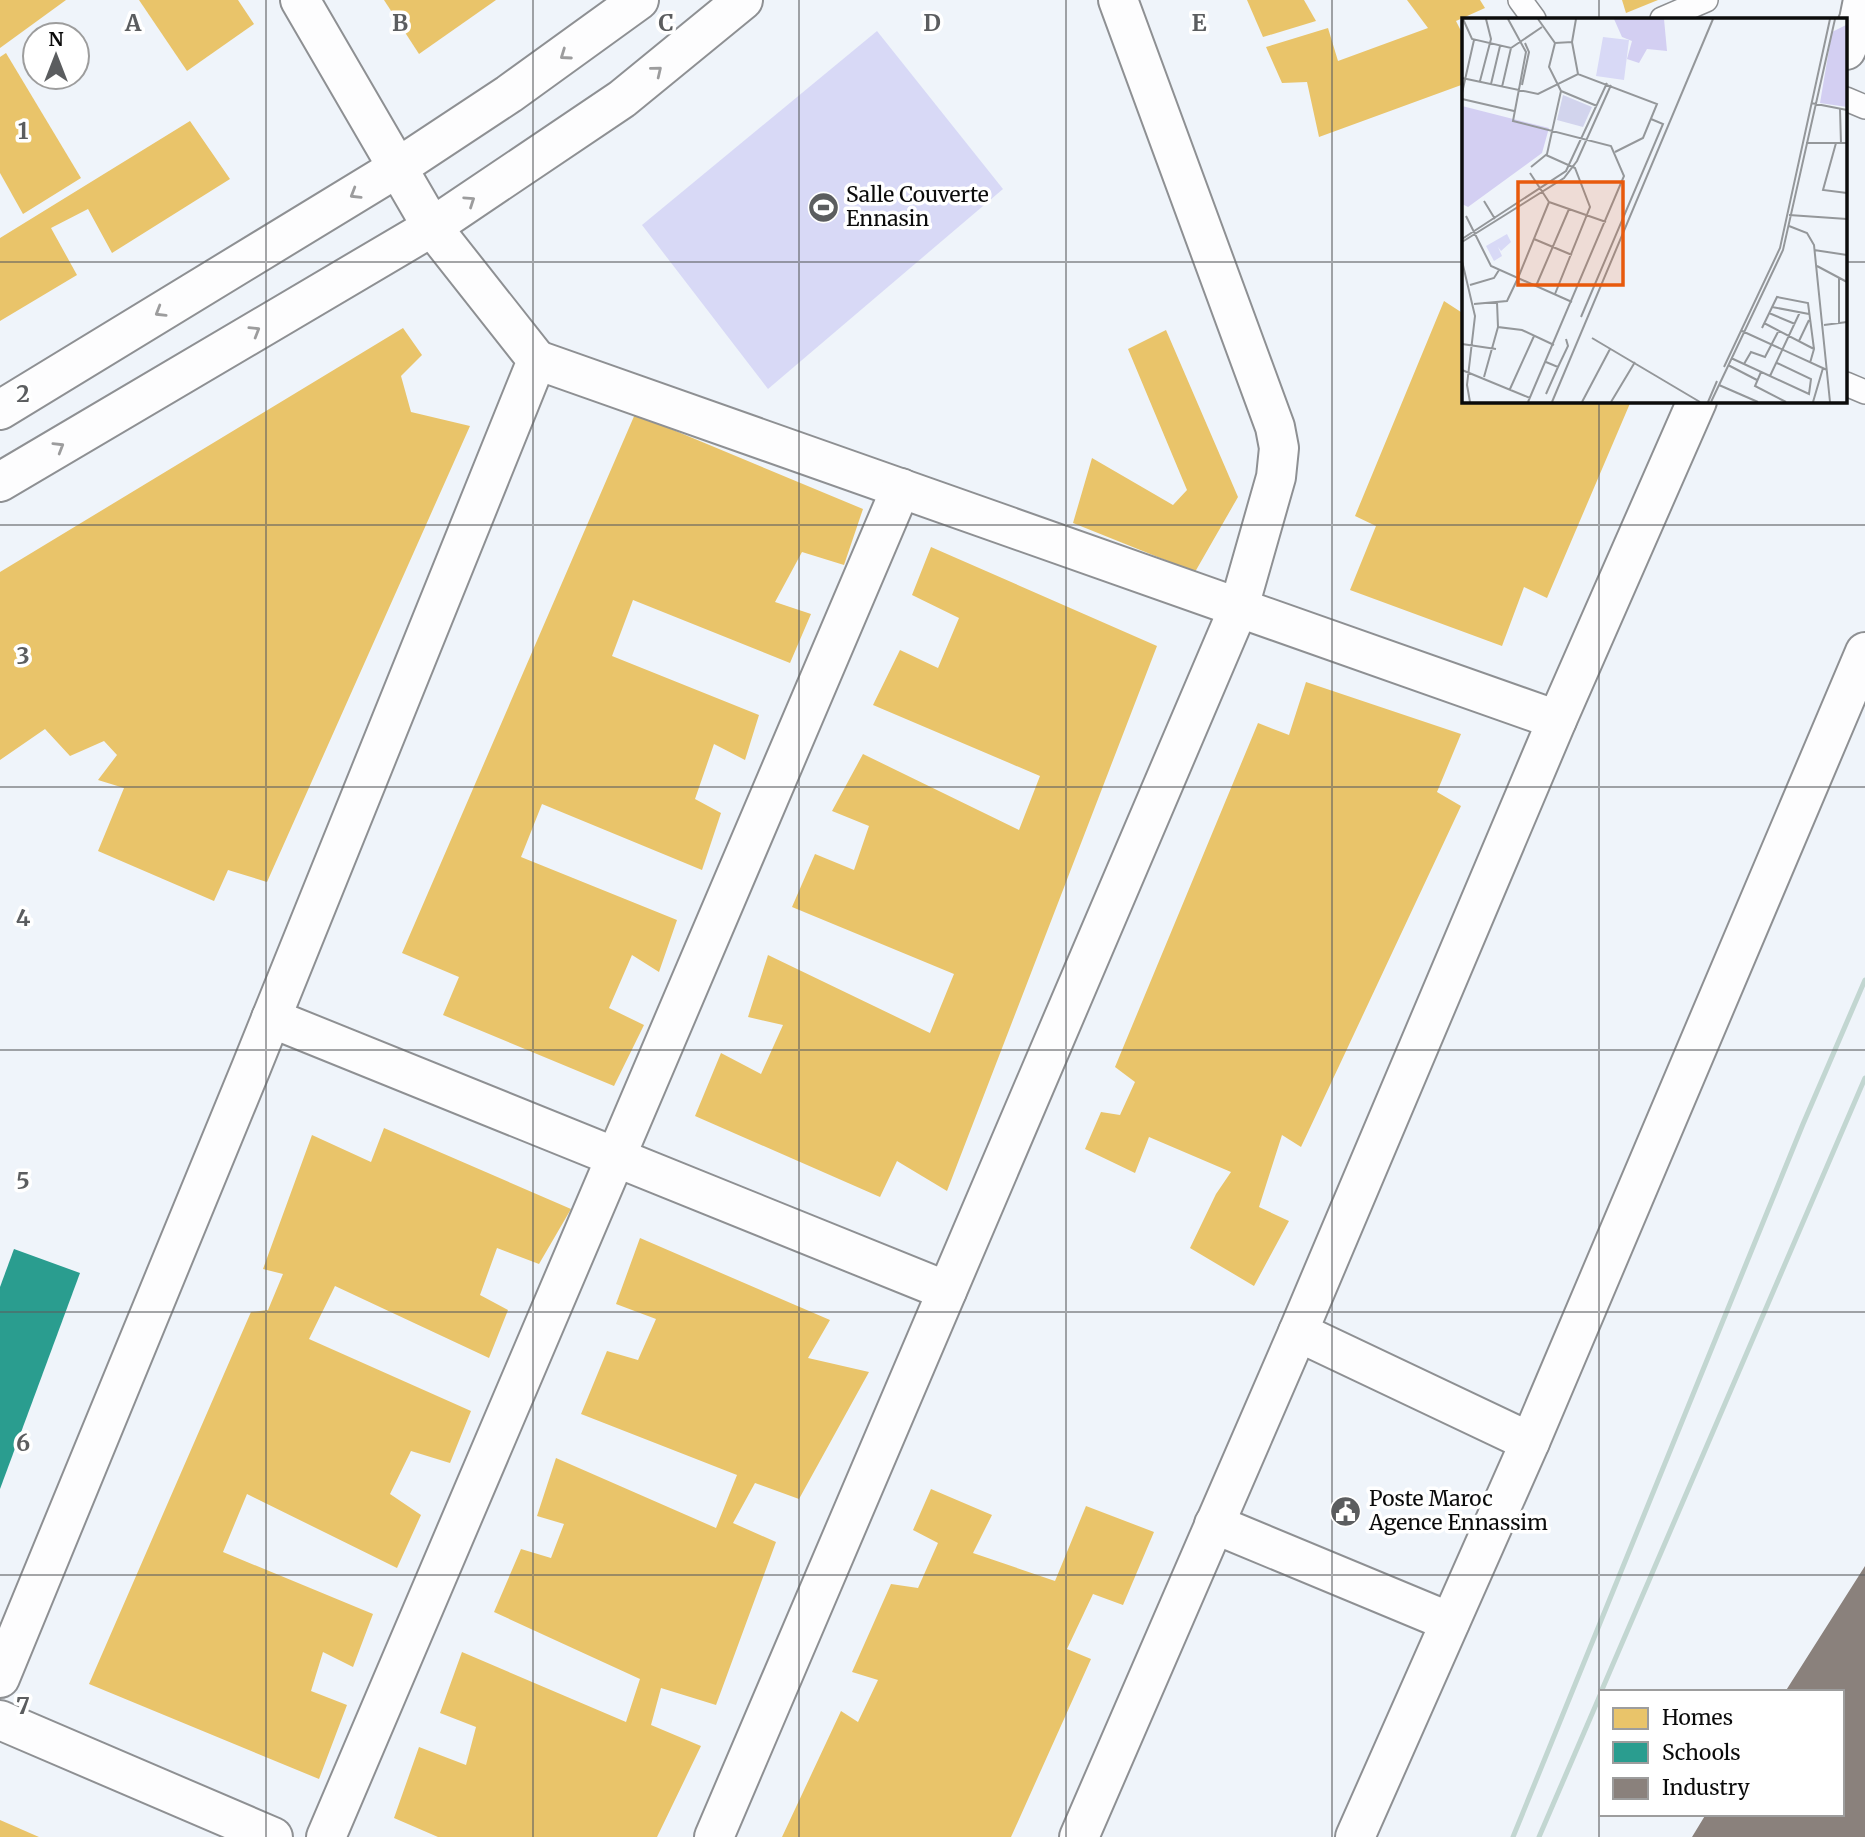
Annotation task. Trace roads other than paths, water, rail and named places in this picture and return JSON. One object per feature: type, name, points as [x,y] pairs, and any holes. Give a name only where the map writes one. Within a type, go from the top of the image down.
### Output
[{"type":"street","points":[[300,0],[432,227],[537,360],[1558,720]]},
{"type":"street","points":[[0,410],[397,169],[509,94],[639,0]]},
{"type":"street","points":[[0,482],[432,227],[622,99],[743,0]]},
{"type":"street","points":[[714,1837],[1239,607],[1276,477],[1279,448],[1275,427],[1118,0]]},
{"type":"street","points":[[1848,45],[1864,0]]},
{"type":"street","points":[[0,1678],[537,360]]},
{"type":"street","points":[[1079,1837],[1697,402]]},
{"type":"street","points":[[326,1837],[901,488]]},
{"type":"street","points":[[1356,1837],[1530,1442],[1865,652]]},
{"type":"street","points":[[271,1018],[947,1291]]},
{"type":"street","points":[[1298,1332],[1530,1442]]},
{"type":"street","points":[[1214,1524],[1450,1622]]},
{"type":"street","points":[[0,1720],[273,1837]]},
{"type":"lane","points":[[1520,0],[1533,18]]},
{"type":"lane","points":[[1664,18],[1706,0]]},
{"type":"lane","points":[[1848,100],[1865,107]]},
{"type":"lane","points":[[1848,385],[1865,392]]},
{"type":"railway","points":[[1513,1837],[1803,1124],[1865,980]]},
{"type":"railway","points":[[1602,1690],[1865,1078]]},
{"type":"railway","points":[[1539,1837],[1599,1698]]},
{"type":"place","name":"Salle Couverte Ennasin","points":[[823,207]]},
{"type":"place","name":"Poste Maroc Agence Ennassim","points":[[1346,1511]]}]
